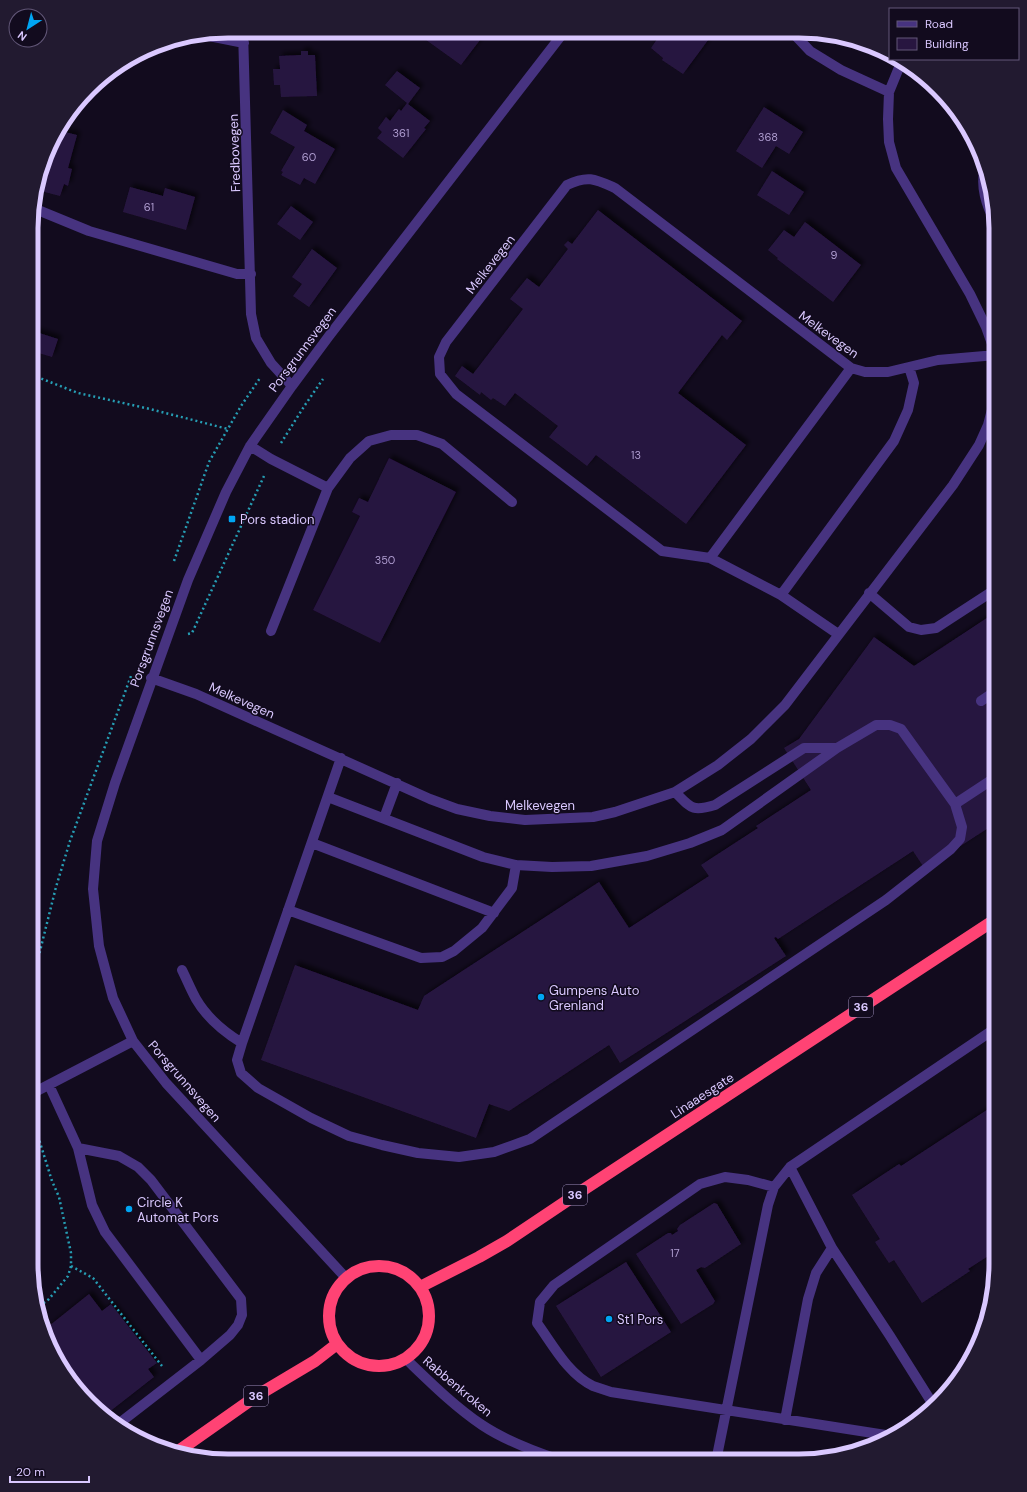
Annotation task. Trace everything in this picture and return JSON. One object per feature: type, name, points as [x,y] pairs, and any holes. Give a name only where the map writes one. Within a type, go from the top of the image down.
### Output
[{"type":"highway","name":"Linaaesgate","points":[[420,1287],[507,1241],[589,1185],[989,924]]},
{"type":"highway","points":[[382,1266],[398,1270],[412,1278],[420,1287],[428,1305],[429,1321],[425,1336],[417,1348],[406,1358],[392,1365],[376,1366],[362,1363],[348,1356],[338,1344],[331,1331],[329,1317],[331,1302],[337,1289],[346,1278],[365,1268],[382,1266]]},
{"type":"highway","name":"36","points":[[182,1448],[258,1395],[315,1361],[338,1344]]},
{"type":"street","points":[[217,38],[244,44]]},
{"type":"street","name":"Fredbovegen","points":[[244,38],[251,314],[256,338],[271,363],[292,386]]},
{"type":"street","name":"Porsgrunnsvegen","points":[[346,1278],[166,1083],[133,1042],[113,998],[99,946],[93,889],[97,841],[115,783],[166,636],[203,543],[226,492],[250,446],[292,386],[559,38]]},
{"type":"street","points":[[798,38],[810,51],[835,66],[889,92]]},
{"type":"street","points":[[900,67],[889,92],[889,142],[896,168],[970,294],[989,335]]},
{"type":"street","name":"Melkevegen","points":[[838,634],[781,595],[710,558],[662,551],[456,394],[440,374],[439,358],[446,342],[567,185],[580,179],[595,179],[615,188],[851,368],[865,372],[888,372],[938,360],[989,356]]},
{"type":"street","points":[[984,182],[983,188],[986,198]]},
{"type":"street","points":[[39,211],[89,232],[237,274],[251,274]]},
{"type":"street","points":[[781,595],[894,440],[908,410],[914,383],[909,367]]},
{"type":"street","points":[[710,558],[851,368]]},
{"type":"street","name":"Melkevegen","points":[[151,678],[196,694],[430,799],[457,809],[490,816],[525,820],[593,817],[615,812],[675,792],[718,765],[751,739],[785,705],[869,593],[953,485],[979,445],[989,421]]},
{"type":"street","points":[[271,631],[328,488],[350,458],[368,441],[391,435],[417,435],[442,444],[512,502]]},
{"type":"street","points":[[250,446],[271,459],[328,488]]},
{"type":"street","points":[[869,593],[909,627],[921,630],[936,628],[989,594]]},
{"type":"street","points":[[981,701],[989,696]]},
{"type":"street","points":[[328,797],[483,857],[516,865],[552,867],[591,866],[647,856],[690,843],[722,830],[837,748],[876,725],[890,725],[901,729],[955,804],[962,827],[960,839],[951,849],[886,900],[530,1139],[494,1152],[459,1157],[424,1154],[349,1136],[311,1118],[258,1088],[241,1073],[237,1060],[341,758]]},
{"type":"street","points":[[675,792],[689,807],[702,809],[715,805],[804,748],[837,748]]},
{"type":"street","points":[[955,804],[989,782]]},
{"type":"street","points":[[384,818],[397,784]]},
{"type":"street","points":[[312,843],[494,913]]},
{"type":"street","points":[[288,910],[421,958],[442,957],[454,951],[482,928],[512,888],[516,865]]},
{"type":"street","points":[[182,970],[196,999],[210,1018],[225,1033],[242,1043]]},
{"type":"street","points":[[717,1454],[768,1205],[774,1187],[790,1167],[989,1033]]},
{"type":"street","points":[[38,1090],[133,1042]]},
{"type":"street","points":[[49,1085],[78,1148],[92,1205],[105,1232],[201,1360]]},
{"type":"street","points":[[78,1148],[119,1156],[138,1167],[151,1180],[241,1299],[242,1315],[238,1325],[230,1335],[201,1360],[122,1421]]},
{"type":"street","points":[[790,1167],[832,1248],[931,1400]]},
{"type":"street","points":[[774,1187],[748,1180],[725,1177],[700,1184],[554,1285],[540,1302],[538,1323],[565,1362],[580,1377],[592,1386],[611,1392],[882,1435]]},
{"type":"street","points":[[785,1420],[808,1299],[816,1273],[832,1248]]},
{"type":"street","name":"Rabbenkroken","points":[[406,1358],[442,1393],[483,1425],[514,1443],[544,1454]]},
{"type":"path","points":[[166,636],[192,633],[271,459],[305,405],[328,373]]},
{"type":"path","points":[[38,377],[78,393],[150,409],[228,429]]},
{"type":"path","points":[[38,1136],[52,1181],[59,1197],[71,1253],[71,1266],[68,1276],[49,1299],[42,1304]]},
{"type":"path","points":[[71,1266],[93,1278],[174,1381]]},
{"type":"building","points":[[423,38],[481,38],[461,65]]},
{"type":"building","points":[[658,38],[710,38],[683,74],[662,60],[663,58],[651,48]]},
{"type":"building","points":[[301,51],[308,51],[308,55],[315,55],[317,96],[281,97],[280,85],[274,85],[273,69],[280,69],[279,56],[301,55]]},
{"type":"building","points":[[397,71],[420,88],[408,104],[430,121],[424,128],[426,129],[403,158],[377,138],[382,132],[378,128],[386,117],[390,121],[399,109],[401,111],[407,103],[385,85]]},
{"type":"building","points":[[764,107],[803,132],[789,154],[776,146],[762,168],[736,151]]},
{"type":"building","points":[[283,110],[307,125],[304,131],[335,149],[315,184],[304,178],[300,185],[281,175],[283,172],[281,171],[295,147],[270,133]]},
{"type":"building","points":[[64,132],[77,135],[68,168],[72,169],[68,186],[64,184],[60,196],[42,191],[44,179],[52,155]]},
{"type":"building","points":[[772,171],[804,192],[789,215],[757,195]]},
{"type":"building","points":[[130,187],[163,196],[165,188],[195,197],[186,230],[123,212]]},
{"type":"building","points":[[291,206],[313,222],[300,240],[277,224]]},
{"type":"building","points":[[598,210],[742,321],[727,340],[722,335],[678,393],[746,445],[686,524],[596,455],[587,466],[549,437],[558,426],[515,393],[505,406],[493,398],[491,400],[481,392],[480,395],[455,376],[462,366],[473,374],[523,309],[510,299],[527,278],[539,287],[568,249],[564,245],[568,241],[572,244]]},
{"type":"building","points":[[805,222],[861,265],[833,302],[777,259],[778,258],[768,250],[784,230],[794,237]]},
{"type":"building","points":[[312,249],[337,268],[309,307],[293,296],[302,284],[292,277]]},
{"type":"building","points":[[38,333],[58,339],[52,357],[38,353]]},
{"type":"building","points":[[389,458],[456,492],[380,643],[313,610],[360,516],[352,512],[359,498],[368,502]]},
{"type":"building","points":[[989,617],[989,828],[925,869],[913,851],[778,939],[776,937],[774,938],[786,956],[620,1063],[609,1045],[509,1111],[489,1104],[476,1138],[261,1060],[295,965],[418,1010],[424,996],[599,882],[629,928],[709,876],[701,865],[758,828],[756,826],[811,790],[784,748],[799,739],[874,637],[914,666]]},
{"type":"building","points":[[989,1109],[989,1256],[968,1269],[970,1271],[922,1303],[894,1260],[889,1263],[875,1242],[880,1239],[852,1195],[899,1164],[901,1166]]},
{"type":"building","points":[[714,1203],[717,1204],[741,1244],[705,1268],[701,1267],[696,1270],[715,1301],[713,1304],[681,1324],[636,1254],[668,1233],[671,1233],[672,1235],[678,1231],[677,1229],[680,1225]]},
{"type":"building","points":[[626,1262],[671,1332],[601,1377],[556,1306]]},
{"type":"building","points":[[89,1294],[102,1311],[111,1304],[157,1363],[148,1369],[154,1377],[109,1412],[77,1380],[63,1359],[48,1326]]},
{"type":"place","name":"Pors stadion","points":[[232,519]]},
{"type":"place","name":"Gumpens Auto Grenland","points":[[541,997]]},
{"type":"place","name":"Circle K Automat Pors","points":[[129,1209]]},
{"type":"place","name":"St1 Pors","points":[[609,1319]]}]
